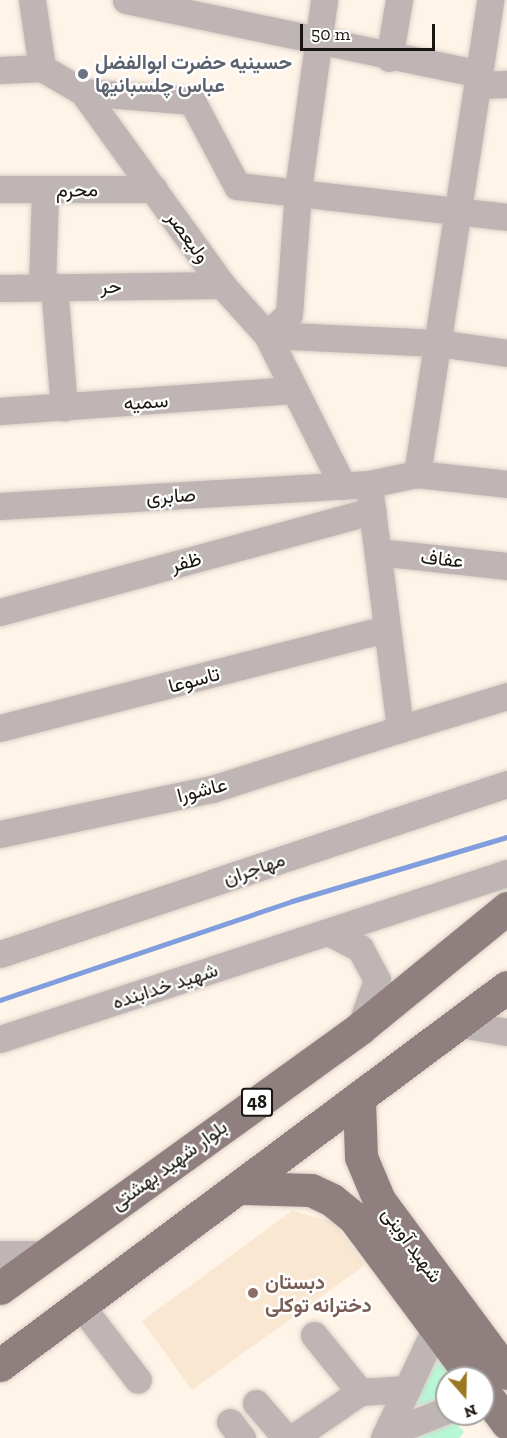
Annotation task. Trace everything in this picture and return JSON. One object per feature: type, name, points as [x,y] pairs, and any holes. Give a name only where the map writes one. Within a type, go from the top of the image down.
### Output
[{"type":"main road","name":"بلوار شهید بهشتی","points":[[0,1288],[360,1028],[507,908]]},
{"type":"main road","points":[[0,1365],[244,1188],[507,987]]},
{"type":"main road","name":"شهید آوینی","points":[[359,1100],[366,1209],[435,1327],[464,1366]]},
{"type":"main road","name":"شهید آوینی","points":[[244,1188],[311,1190],[366,1209],[501,1352]]},
{"type":"street","points":[[0,70],[42,68],[32,0]]},
{"type":"street","points":[[126,0],[199,8],[318,44],[389,58],[479,80],[507,84]]},
{"type":"street","points":[[267,335],[289,314],[298,190],[324,0]]},
{"type":"street","points":[[389,58],[399,0]]},
{"type":"street","points":[[417,474],[479,80],[495,4]]},
{"type":"street","name":"ولیعصر","points":[[42,68],[83,93],[222,285],[267,335],[343,486]]},
{"type":"street","points":[[83,93],[192,102],[237,186],[298,190],[507,218]]},
{"type":"street","name":"محرم","points":[[0,189],[154,189]]},
{"type":"street","points":[[45,190],[48,286],[64,408]]},
{"type":"street","name":"حر","points":[[0,288],[222,285]]},
{"type":"street","points":[[267,335],[438,344],[507,353]]},
{"type":"street","name":"سمیه","points":[[0,411],[293,390]]},
{"type":"street","name":"صابری","points":[[0,506],[343,486],[369,484],[417,474],[507,484]]},
{"type":"street","points":[[369,484],[399,729]]},
{"type":"street","name":"ظفر","points":[[0,612],[373,511]]},
{"type":"street","name":"عفاف","points":[[378,552],[507,566]]},
{"type":"street","name":"تاسوعا","points":[[0,728],[386,629]]},
{"type":"street","name":"عاشورا","points":[[0,834],[212,789],[507,696]]},
{"type":"street","name":"مهاجران","points":[[0,954],[507,784]]},
{"type":"street","name":"شهید خدابنده","points":[[0,1039],[330,933],[507,873]]},
{"type":"street","points":[[330,933],[360,948],[377,980],[360,1028]]},
{"type":"street","points":[[460,1024],[507,1032]]},
{"type":"street","points":[[0,1254],[46,1254]]},
{"type":"street","points":[[81,1306],[138,1380]]},
{"type":"street","points":[[385,1436],[435,1327]]},
{"type":"street","points":[[314,1335],[360,1392]]},
{"type":"street","points":[[293,1438],[360,1392],[407,1389]]},
{"type":"street","points":[[256,1403],[286,1438]]},
{"type":"street","points":[[385,1436],[435,1415]]},
{"type":"shaded area","name":"دبستان دخترانه توکلی","points":[[292,1211],[333,1222],[365,1265],[192,1390],[142,1321]]},
{"type":"green space","points":[[438,1360],[443,1366],[435,1366],[435,1402],[411,1407]]},
{"type":"green space","points":[[438,1426],[458,1426],[464,1432],[459,1438],[414,1438]]},
{"type":"waterway","points":[[0,1000],[292,901],[507,837]]},
{"type":"place","name":"حسینیه حضرت ابوالفضل عباس چلسبانیها","points":[[83,74]]},
{"type":"place","name":"دبستان دخترانه توکلی","points":[[253,1293]]}]
